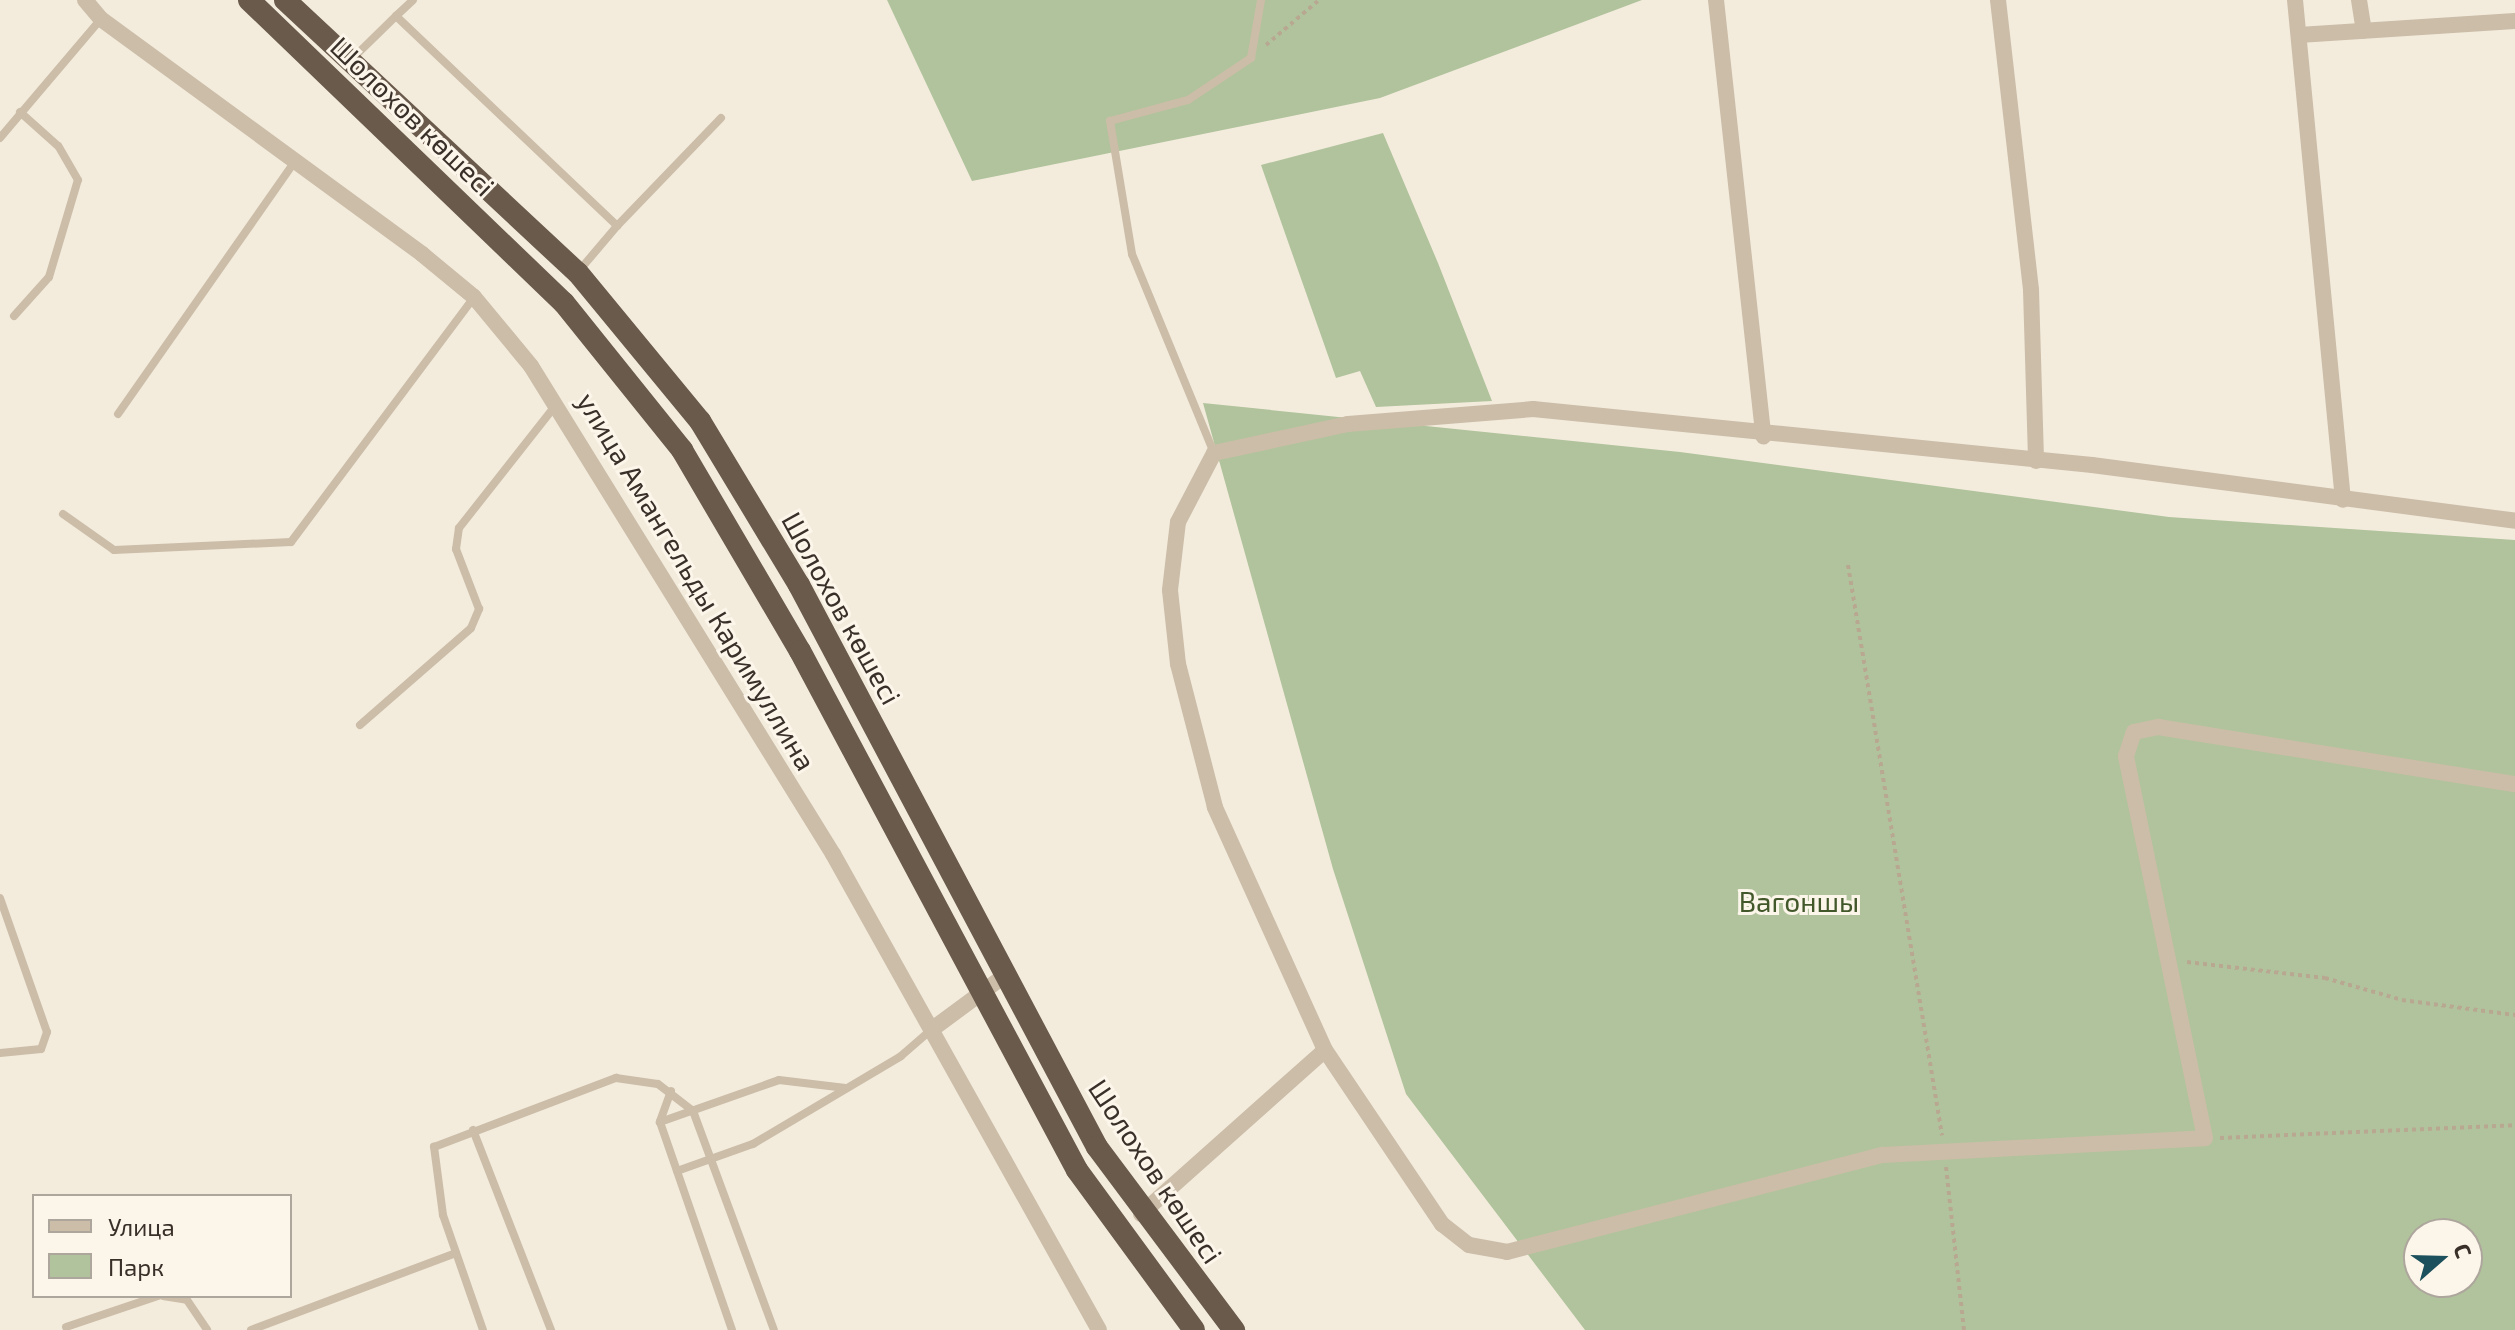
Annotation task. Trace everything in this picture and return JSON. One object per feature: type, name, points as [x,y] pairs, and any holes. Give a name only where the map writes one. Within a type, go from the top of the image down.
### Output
[{"type":"highway","name":"Шолохов көшесі","points":[[249,0],[564,303],[626,374],[742,548],[980,996],[1077,1170],[1194,1330]]},
{"type":"highway","name":"Шолохов көшесі","points":[[285,0],[578,273],[700,421],[742,489],[1003,977],[1141,1214],[1234,1330]]},
{"type":"street","name":"улица Амангельды Каримуллина","points":[[85,0],[101,19],[296,159],[474,297],[558,403],[931,1030],[1099,1330]]},
{"type":"street","points":[[1716,0],[1763,436]]},
{"type":"street","points":[[1998,0],[2031,290],[2036,461]]},
{"type":"street","points":[[2295,0],[2343,500]]},
{"type":"street","points":[[2359,0],[2364,31]]},
{"type":"street","points":[[2299,35],[2515,21]]},
{"type":"street","points":[[2515,521],[2036,461],[1763,436],[1533,409],[1348,424],[1214,453],[1178,522],[1170,590],[1178,664],[1215,807],[1325,1050],[1442,1224],[1469,1245],[1507,1252],[1814,1169],[1944,1149],[2205,1138],[2126,756],[2134,732],[2158,727],[2515,784]]},
{"type":"street","points":[[931,1030],[1003,977]]},
{"type":"street","points":[[1141,1214],[1325,1050]]},
{"type":"lane","points":[[351,60],[413,0]]},
{"type":"lane","points":[[1214,453],[1132,254],[1110,121],[1188,100],[1251,58],[1261,0]]},
{"type":"lane","points":[[396,16],[617,226]]},
{"type":"lane","points":[[0,138],[101,19]]},
{"type":"lane","points":[[14,316],[49,277],[78,180],[58,146],[20,112]]},
{"type":"lane","points":[[578,273],[617,226],[721,118]]},
{"type":"lane","points":[[118,414],[296,159]]},
{"type":"lane","points":[[63,514],[114,550],[291,542],[474,297]]},
{"type":"lane","points":[[360,725],[471,628],[479,609],[456,549],[459,528],[558,403]]},
{"type":"lane","points":[[0,898],[47,1032],[41,1049],[0,1053]]},
{"type":"lane","points":[[677,1171],[710,1162],[847,1088],[931,1030]]},
{"type":"lane","points":[[483,1330],[456,1253],[434,1147],[616,1078],[671,1091],[693,1111],[774,1330]]},
{"type":"lane","points":[[660,1122],[779,1080],[847,1088]]},
{"type":"lane","points":[[671,1091],[660,1122],[732,1330]]},
{"type":"lane","points":[[473,1130],[551,1330]]},
{"type":"lane","points":[[251,1330],[456,1253]]},
{"type":"lane","points":[[66,1327],[154,1298]]},
{"type":"lane","points":[[174,1298],[187,1300],[207,1330]]},
{"type":"path","points":[[1251,58],[1319,0]]},
{"type":"path","points":[[1848,565],[1944,1149],[1964,1330]]},
{"type":"path","points":[[2168,960],[2325,978],[2402,1000],[2515,1015]]},
{"type":"path","points":[[2205,1138],[2515,1125]]},
{"type":"green space","points":[[887,0],[1642,0],[1380,98],[972,181]]},
{"type":"green space","points":[[1383,133],[1492,401],[1376,407],[1360,371],[1336,378],[1261,165]]},
{"type":"green space","name":"Вагоншы","points":[[1203,403],[1680,452],[2169,517],[2515,540],[2515,1330],[1585,1330],[1406,1094],[1333,869]]}]
